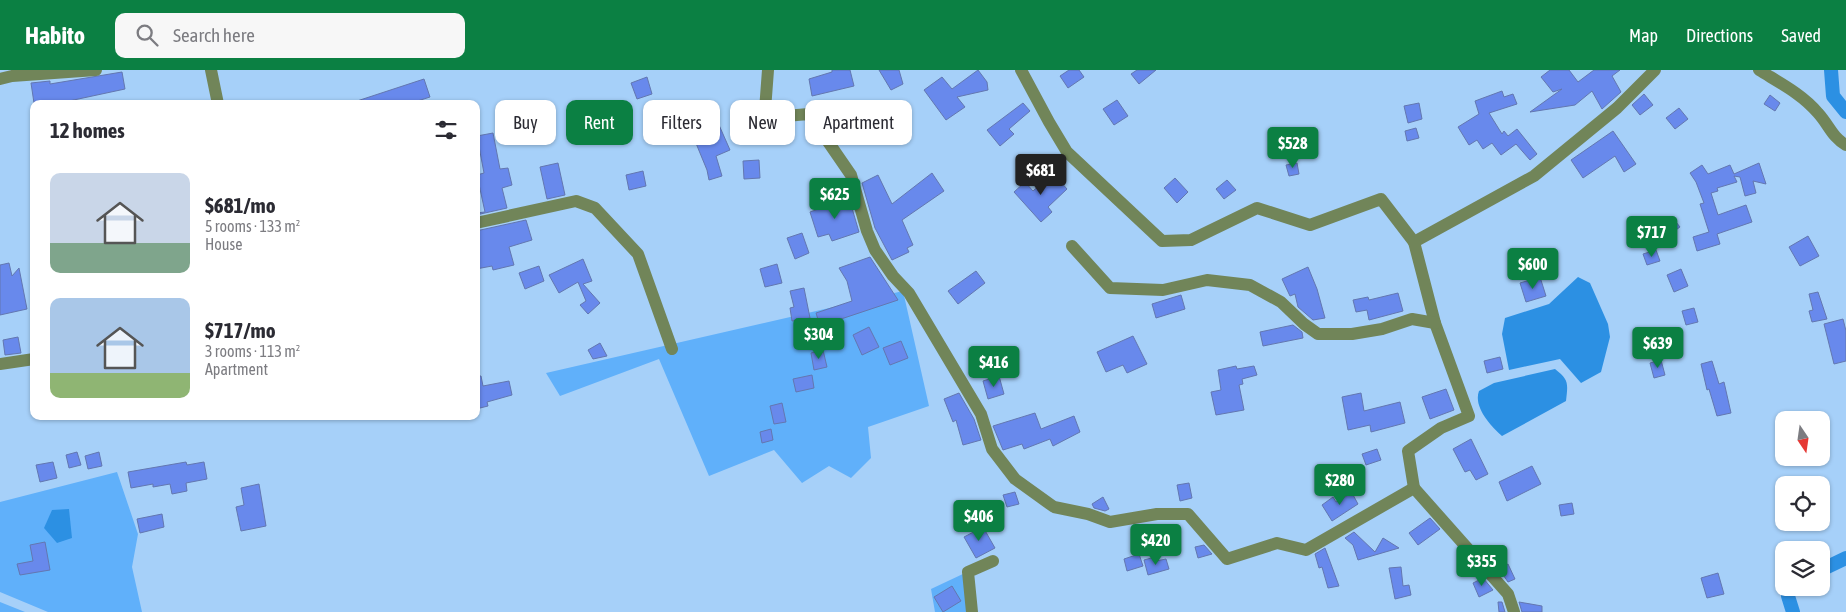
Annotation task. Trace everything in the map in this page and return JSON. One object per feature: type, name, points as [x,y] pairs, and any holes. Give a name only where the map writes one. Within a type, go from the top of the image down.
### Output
[{"type":"street","points":[[0,79],[12,76],[96,70]]},
{"type":"street","points":[[211,70],[217,100]]},
{"type":"street","points":[[768,70],[765,110],[773,117],[809,114],[851,175],[867,231],[875,250],[893,276],[909,293],[981,414],[992,449],[1015,479],[1036,496],[1054,507],[1088,514],[1110,522],[1158,514],[1188,514],[1227,559],[1277,543],[1306,550],[1414,488]]},
{"type":"street","points":[[1021,70],[1067,152],[1162,241],[1191,240],[1257,208],[1310,225],[1381,199],[1414,242],[1435,323],[1469,416],[1441,428],[1408,452],[1414,488],[1508,594],[1514,612]]},
{"type":"street","points":[[1414,242],[1534,176],[1617,108],[1655,70]]},
{"type":"street","points":[[1759,70],[1798,94],[1819,114],[1835,138],[1846,145]]},
{"type":"street","points":[[480,222],[576,200],[595,208],[638,254],[672,349]]},
{"type":"street","points":[[1072,246],[1110,288],[1163,290],[1207,280],[1250,285],[1281,302],[1304,324],[1318,334],[1352,334],[1382,329],[1412,319],[1435,323]]},
{"type":"street","points":[[0,364],[30,360]]},
{"type":"street","points":[[972,612],[968,572],[993,561]]},
{"type":"shaded area","points":[[1578,277],[1590,283],[1608,324],[1610,337],[1601,372],[1581,383],[1560,359],[1509,370],[1502,334],[1505,318],[1549,304]]},
{"type":"shaded area","points":[[903,291],[929,406],[868,427],[871,458],[851,478],[829,466],[802,483],[774,450],[709,476],[659,359],[560,396],[546,373]]},
{"type":"shaded area","points":[[1555,369],[1565,379],[1566,401],[1502,436],[1488,422],[1481,410],[1478,397],[1479,391],[1494,383]]},
{"type":"shaded area","points":[[117,472],[138,534],[132,567],[142,612],[48,612],[0,592],[0,502]]},
{"type":"shaded area","points":[[69,509],[72,538],[57,543],[44,528],[52,510]]},
{"type":"shaded area","points":[[965,573],[975,612],[935,612],[931,589]]},
{"type":"shaded area","points":[[0,602],[25,612],[0,612]]},
{"type":"building","points":[[832,70],[850,70],[854,86],[812,96],[809,79],[832,72]]},
{"type":"building","points":[[879,70],[899,70],[903,84],[891,90]]},
{"type":"building","points":[[978,70],[987,82],[988,90],[957,97],[965,107],[946,120],[924,90],[942,77],[952,89]]},
{"type":"building","points":[[1069,70],[1079,70],[1084,77],[1068,88],[1060,76]]},
{"type":"building","points":[[1137,70],[1156,70],[1139,84],[1131,74]]},
{"type":"building","points":[[1550,70],[1569,70],[1578,82],[1594,70],[1620,70],[1612,76],[1621,92],[1602,109],[1592,91],[1575,105],[1530,112],[1562,89],[1553,92],[1541,77]]},
{"type":"building","points":[[122,72],[125,89],[74,100],[34,100],[31,83],[50,81],[50,84]]},
{"type":"building","points":[[647,77],[652,94],[637,99],[631,83]]},
{"type":"building","points":[[424,79],[430,97],[421,100],[360,100]]},
{"type":"building","points":[[1502,91],[1504,97],[1513,94],[1517,104],[1489,113],[1502,134],[1504,131],[1508,136],[1517,129],[1537,154],[1530,160],[1516,144],[1501,155],[1492,143],[1483,149],[1477,140],[1469,145],[1458,127],[1479,114],[1475,101]]},
{"type":"building","points":[[1644,94],[1653,105],[1640,115],[1632,105]]},
{"type":"building","points":[[1770,95],[1780,103],[1775,111],[1764,104]]},
{"type":"building","points":[[1117,100],[1128,116],[1114,125],[1103,109]]},
{"type":"building","points":[[1023,103],[1030,111],[1009,129],[1014,134],[1000,146],[987,130]]},
{"type":"building","points":[[1419,103],[1422,119],[1408,123],[1404,106]]},
{"type":"building","points":[[1679,108],[1688,119],[1675,129],[1666,118]]},
{"type":"building","points":[[720,127],[730,150],[716,156],[722,176],[709,180],[697,145],[720,145]]},
{"type":"building","points":[[1416,128],[1419,138],[1407,141],[1405,131]]},
{"type":"building","points":[[1613,131],[1636,164],[1624,172],[1615,156],[1583,178],[1571,160]]},
{"type":"building","points":[[493,133],[500,169],[508,168],[512,185],[502,188],[507,208],[480,214],[485,212],[480,189],[480,174],[484,173],[480,152],[480,135]]},
{"type":"building","points":[[759,160],[760,178],[744,179],[743,161]]},
{"type":"building","points":[[558,163],[565,195],[547,199],[540,167]]},
{"type":"building","points":[[1297,163],[1299,174],[1289,176],[1286,165]]},
{"type":"building","points":[[1759,163],[1766,184],[1753,181],[1756,193],[1745,196],[1740,177],[1734,176],[1737,182],[1717,188],[1718,191],[1711,193],[1718,215],[1746,205],[1752,222],[1717,234],[1720,244],[1697,251],[1693,237],[1709,232],[1700,204],[1704,203],[1696,182],[1690,173],[1702,165],[1708,174],[1730,165],[1734,174]]},
{"type":"building","points":[[643,171],[646,186],[629,190],[626,175]]},
{"type":"building","points":[[932,173],[944,191],[902,220],[913,245],[907,248],[909,252],[892,260],[875,228],[862,183],[878,175],[892,204]]},
{"type":"building","points":[[1053,173],[1067,189],[1048,207],[1052,212],[1041,222],[1014,192],[1025,182],[1033,191]]},
{"type":"building","points":[[1175,178],[1188,192],[1177,203],[1164,188]]},
{"type":"building","points":[[1227,180],[1236,190],[1224,199],[1216,189]]},
{"type":"building","points":[[849,198],[859,232],[832,241],[829,234],[818,237],[810,212]]},
{"type":"building","points":[[1672,217],[1680,227],[1670,234],[1663,224]]},
{"type":"building","points":[[526,220],[532,240],[509,247],[514,265],[493,270],[492,266],[480,268],[480,230]]},
{"type":"building","points":[[802,233],[809,253],[795,259],[787,238]]},
{"type":"building","points":[[1808,236],[1819,256],[1800,266],[1789,247]]},
{"type":"building","points":[[1656,250],[1660,261],[1647,265],[1643,254]]},
{"type":"building","points":[[870,257],[898,300],[820,326],[816,313],[852,301],[847,281],[839,268]]},
{"type":"building","points":[[583,259],[592,281],[583,284],[600,303],[588,314],[580,305],[586,301],[578,282],[559,293],[549,275]]},
{"type":"building","points":[[9,263],[12,276],[19,268],[27,309],[0,315],[0,265]]},
{"type":"building","points":[[777,264],[782,283],[765,287],[760,269]]},
{"type":"building","points":[[539,266],[544,281],[525,289],[519,273]]},
{"type":"building","points":[[1308,267],[1317,289],[1325,318],[1313,320],[1298,307],[1295,294],[1290,296],[1282,279]]},
{"type":"building","points":[[1681,269],[1688,286],[1674,292],[1667,275]]},
{"type":"building","points":[[976,271],[985,283],[958,304],[948,291]]},
{"type":"building","points":[[1540,277],[1546,296],[1526,302],[1520,283]]},
{"type":"building","points":[[804,288],[810,318],[792,321],[790,308],[794,307],[790,291]]},
{"type":"building","points":[[1818,292],[1827,319],[1812,322],[1809,311],[1813,310],[1809,294]]},
{"type":"building","points":[[1398,293],[1403,311],[1369,320],[1367,310],[1356,312],[1353,300],[1368,297],[1369,300]]},
{"type":"building","points":[[1181,295],[1185,309],[1156,318],[1152,304]]},
{"type":"building","points":[[1694,308],[1698,322],[1686,325],[1682,311]]},
{"type":"building","points":[[1843,319],[1846,331],[1846,361],[1834,364],[1824,324]]},
{"type":"building","points":[[1293,325],[1302,332],[1303,338],[1263,346],[1260,332]]},
{"type":"building","points":[[869,327],[879,347],[862,355],[853,335]]},
{"type":"building","points":[[1133,336],[1147,364],[1127,373],[1123,365],[1106,372],[1097,352]]},
{"type":"building","points":[[18,337],[21,353],[5,355],[3,340]]},
{"type":"building","points":[[901,341],[908,358],[890,365],[883,348]]},
{"type":"building","points":[[600,343],[607,356],[593,359],[588,350]]},
{"type":"building","points":[[823,350],[827,367],[814,370],[811,353]]},
{"type":"building","points":[[1500,357],[1503,369],[1487,373],[1484,361]]},
{"type":"building","points":[[1661,360],[1665,375],[1654,378],[1650,363]]},
{"type":"building","points":[[1712,361],[1719,384],[1724,382],[1731,413],[1717,416],[1709,389],[1707,390],[1701,364]]},
{"type":"building","points":[[1236,366],[1237,369],[1254,366],[1257,375],[1242,379],[1243,384],[1239,385],[1244,410],[1216,415],[1211,392],[1221,390],[1218,370]]},
{"type":"building","points":[[812,375],[814,388],[796,392],[793,379]]},
{"type":"building","points":[[480,376],[483,386],[509,381],[512,395],[487,402],[488,406],[480,408]]},
{"type":"building","points":[[999,376],[1004,394],[988,399],[983,381]]},
{"type":"building","points":[[1446,389],[1454,410],[1430,419],[1422,397]]},
{"type":"building","points":[[959,393],[974,419],[981,440],[963,445],[956,420],[953,422],[944,399]]},
{"type":"building","points":[[1361,393],[1364,411],[1400,402],[1405,423],[1371,432],[1370,425],[1348,430],[1342,397]]},
{"type":"building","points":[[782,403],[786,422],[774,424],[770,406]]},
{"type":"building","points":[[1035,413],[1041,429],[1074,416],[1080,432],[1053,446],[1050,439],[1024,449],[1022,444],[1003,450],[993,426]]},
{"type":"building","points":[[771,429],[773,440],[762,443],[760,432]]},
{"type":"building","points":[[1471,439],[1488,474],[1476,480],[1470,470],[1465,472],[1453,449]]},
{"type":"building","points":[[1377,449],[1381,460],[1366,465],[1362,454]]},
{"type":"building","points":[[77,452],[81,465],[69,468],[66,455]]},
{"type":"building","points":[[99,452],[102,466],[88,469],[85,456]]},
{"type":"building","points":[[53,462],[57,478],[40,482],[36,465]]},
{"type":"building","points":[[186,462],[187,465],[204,462],[207,479],[186,483],[187,491],[172,494],[170,484],[153,487],[153,484],[131,488],[128,472]]},
{"type":"building","points":[[1532,466],[1541,484],[1507,501],[1499,482]]},
{"type":"building","points":[[1189,483],[1192,498],[1180,501],[1177,485]]},
{"type":"building","points":[[259,484],[266,526],[241,531],[236,507],[244,505],[241,488]]},
{"type":"building","points":[[1015,492],[1019,504],[1007,507],[1003,495]]},
{"type":"building","points":[[1352,493],[1358,504],[1332,521],[1322,505],[1333,497],[1336,502]]},
{"type":"building","points":[[1103,497],[1109,509],[1105,511],[1094,508],[1092,504]]},
{"type":"building","points":[[1572,503],[1574,514],[1561,516],[1559,505]]},
{"type":"building","points":[[162,514],[164,527],[140,533],[137,519]]},
{"type":"building","points":[[1430,518],[1440,529],[1418,545],[1409,533]]},
{"type":"building","points":[[983,527],[995,548],[976,558],[964,537]]},
{"type":"building","points":[[1354,532],[1375,552],[1383,538],[1399,548],[1358,560],[1353,545],[1345,538]]},
{"type":"building","points":[[45,542],[50,570],[20,575],[17,564],[33,561],[30,545]]},
{"type":"building","points":[[1204,545],[1212,554],[1198,558],[1195,547]]},
{"type":"building","points":[[1325,548],[1339,586],[1328,588],[1322,567],[1319,568],[1315,554]]},
{"type":"building","points":[[1139,554],[1143,566],[1127,571],[1124,559]]},
{"type":"building","points":[[1155,557],[1156,561],[1166,559],[1169,569],[1148,575],[1144,560]]},
{"type":"building","points":[[1508,564],[1515,579],[1508,582],[1499,569]]},
{"type":"building","points":[[1401,567],[1403,586],[1409,585],[1411,595],[1395,599],[1389,568]]},
{"type":"building","points":[[1718,573],[1724,594],[1707,598],[1701,578]]},
{"type":"building","points":[[1483,578],[1493,590],[1479,597],[1473,583]]},
{"type":"building","points":[[952,586],[961,601],[943,612],[934,597]]},
{"type":"building","points":[[1498,602],[1502,602],[1505,612],[1499,612]]},
{"type":"building","points":[[1519,602],[1542,606],[1542,612],[1522,612]]},
{"type":"waterway","points":[[1831,70],[1833,96],[1846,112]]},
{"type":"waterway","points":[[1830,566],[1846,558]]},
{"type":"waterway","points":[[1788,596],[1793,612]]}]
